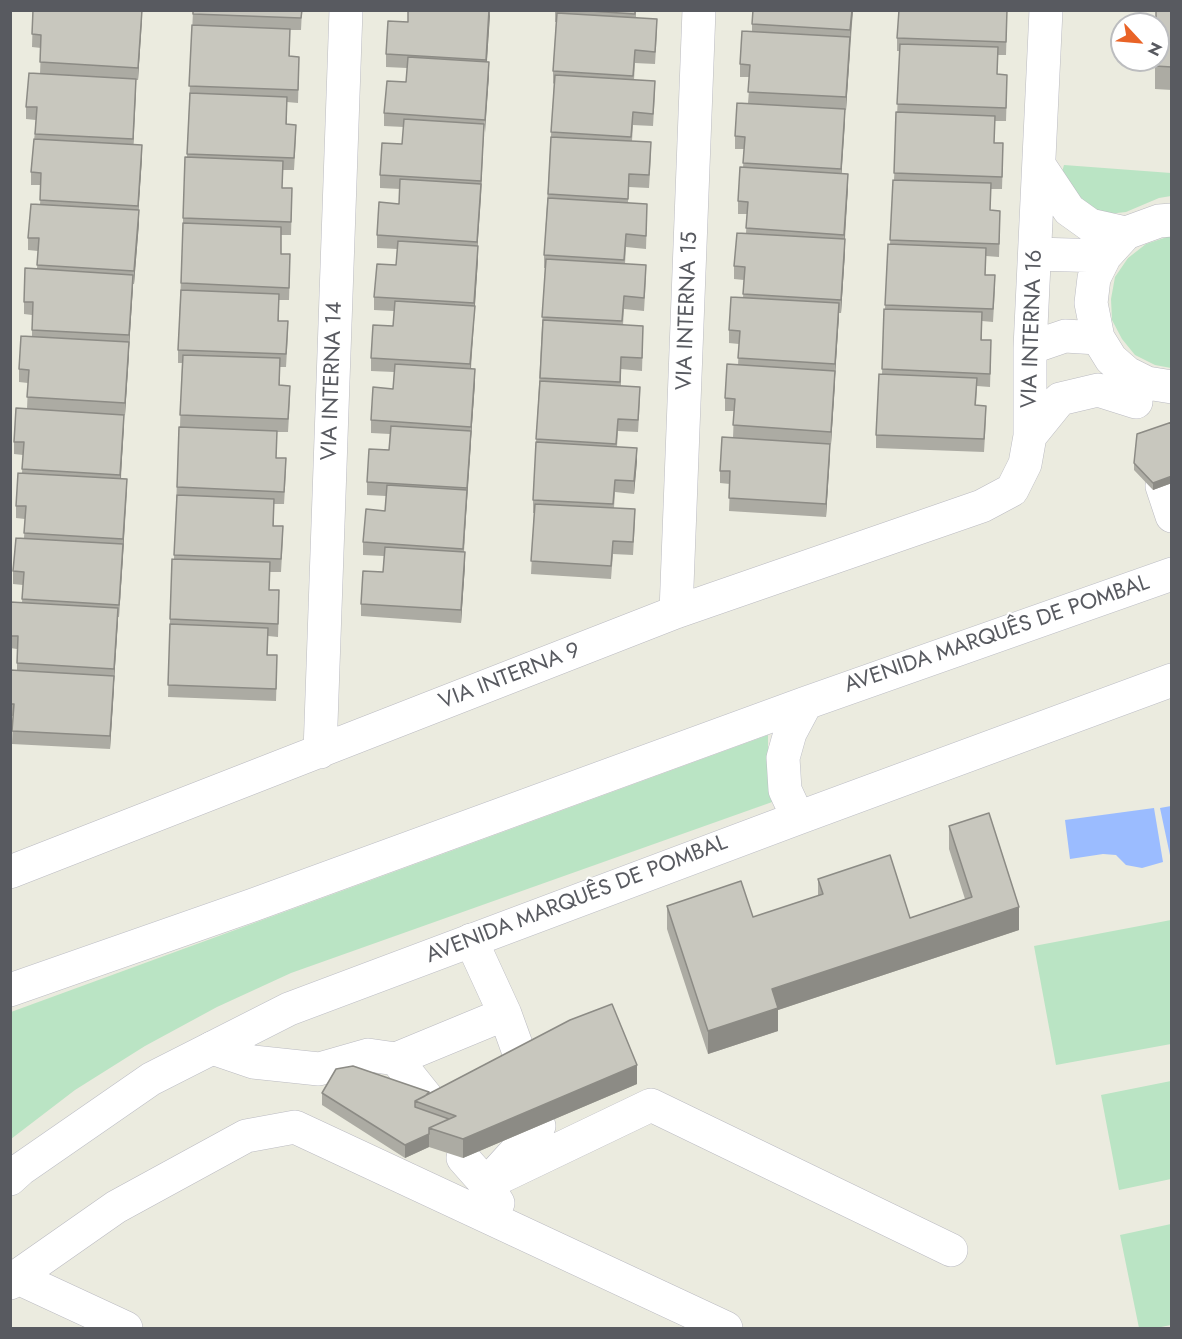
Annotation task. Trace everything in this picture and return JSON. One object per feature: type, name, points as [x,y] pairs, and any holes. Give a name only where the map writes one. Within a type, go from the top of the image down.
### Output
[{"type":"street","name":"VIA INTERNA 14","points":[[320,752],[346,10]]},
{"type":"street","name":"VIA INTERNA 15","points":[[676,612],[699,10]]},
{"type":"street","name":"VIA INTERNA 16","points":[[1011,490],[1025,464],[1030,436],[1030,348],[1047,10]]},
{"type":"street","points":[[1040,165],[1069,210],[1116,244]]},
{"type":"street","points":[[1035,254],[1116,244],[1159,221],[1172,220]]},
{"type":"street","points":[[1116,244],[1094,278],[1091,303],[1098,338],[1136,401]]},
{"type":"street","points":[[1030,348],[1065,336],[1098,338]]},
{"type":"street","points":[[1136,401],[1147,383],[1172,387]]},
{"type":"street","points":[[1030,436],[1060,399],[1098,390],[1136,401]]},
{"type":"street","name":"VIA INTERNA 9","points":[[10,872],[676,612],[982,506],[1011,490]]},
{"type":"street","name":"AVENIDA MARQUÊS DE POMBAL","points":[[10,990],[253,905],[806,703],[1172,574]]},
{"type":"street","name":"AVENIDA MARQUÊS DE POMBAL","points":[[10,1179],[21,1169],[151,1080],[289,1009],[1172,680]]},
{"type":"street","points":[[798,818],[785,790],[783,758],[790,733],[806,703]]},
{"type":"street","points":[[471,940],[505,1014],[523,1064]]},
{"type":"street","points":[[212,1048],[253,1062],[319,1069],[368,1055],[396,1059],[505,1014]]},
{"type":"street","points":[[396,1059],[436,1109]]},
{"type":"street","points":[[486,1184],[651,1106],[951,1250]]},
{"type":"street","points":[[486,1184],[540,1126]]},
{"type":"street","points":[[13,1280],[116,1207],[246,1136],[295,1127],[726,1329]]},
{"type":"street","points":[[463,1158],[486,1184],[512,1228]]},
{"type":"street","points":[[13,1280],[126,1329]]},
{"type":"green space","points":[[1064,165],[1171,173],[1171,196],[1159,198],[1126,212],[1108,214],[1093,211],[1080,202],[1061,175]]},
{"type":"green space","points":[[1171,237],[1171,368],[1155,365],[1135,355],[1122,339],[1112,320],[1111,299],[1115,277],[1128,258],[1146,244]]},
{"type":"green space","points":[[768,735],[768,763],[775,801],[291,973],[217,1007],[145,1046],[75,1090],[11,1139],[11,1012]]},
{"type":"green space","points":[[1171,920],[1171,1044],[1056,1065],[1034,946]]},
{"type":"green space","points":[[1171,1081],[1171,1179],[1119,1190],[1101,1095]]},
{"type":"green space","points":[[1171,1224],[1171,1325],[1139,1328],[1120,1235]]},
{"type":"water","points":[[1171,806],[1172,860],[1160,808]]},
{"type":"water","points":[[1154,808],[1163,862],[1142,868],[1126,865],[1116,855],[1103,854],[1070,859],[1065,820]]},
{"type":"building","points":[[33,10],[142,10],[138,68],[40,62],[41,35],[32,34]]},
{"type":"building","points":[[193,10],[302,10],[301,18],[193,14]]},
{"type":"building","points":[[408,10],[489,10],[486,60],[386,54],[388,21],[408,22]]},
{"type":"building","points":[[575,10],[635,10],[635,14]]},
{"type":"building","points":[[753,10],[852,10],[850,30],[752,24]]},
{"type":"building","points":[[899,10],[1007,10],[1006,42],[897,38]]},
{"type":"building","points":[[1156,10],[1172,10],[1172,67],[1170,67],[1170,12],[1156,12]]},
{"type":"building","points":[[557,13],[657,19],[655,52],[635,50],[633,76],[553,71]]},
{"type":"building","points":[[192,25],[290,29],[289,56],[299,57],[298,90],[189,86]]},
{"type":"building","points":[[742,31],[850,37],[846,97],[748,92],[750,65],[740,64]]},
{"type":"building","points":[[900,44],[998,47],[997,74],[1007,75],[1006,108],[897,104]]},
{"type":"building","points":[[408,57],[489,62],[485,120],[384,113],[387,81],[406,82]]},
{"type":"building","points":[[29,73],[136,79],[133,139],[35,134],[37,107],[26,107]]},
{"type":"building","points":[[555,75],[655,81],[653,114],[633,112],[631,137],[551,132]]},
{"type":"building","points":[[190,93],[287,97],[286,124],[296,125],[294,158],[187,154]]},
{"type":"building","points":[[737,103],[845,109],[841,169],[743,163],[745,137],[735,136]]},
{"type":"building","points":[[896,112],[995,116],[994,143],[1003,143],[1002,177],[894,173]]},
{"type":"building","points":[[404,119],[484,124],[481,181],[380,175],[382,143],[402,144]]},
{"type":"building","points":[[551,137],[651,142],[649,175],[629,174],[628,199],[548,194]]},
{"type":"building","points":[[34,139],[142,145],[138,206],[40,200],[41,173],[31,172]]},
{"type":"building","points":[[185,157],[283,161],[282,188],[292,188],[291,222],[183,218]]},
{"type":"building","points":[[740,167],[848,174],[844,235],[746,228],[748,202],[738,201]]},
{"type":"building","points":[[400,179],[481,184],[477,242],[377,235],[379,202],[399,204]]},
{"type":"building","points":[[893,180],[991,183],[990,210],[1000,211],[999,244],[890,240]]},
{"type":"building","points":[[548,198],[647,204],[646,236],[626,234],[624,260],[544,255]]},
{"type":"building","points":[[31,204],[139,210],[134,271],[37,265],[39,238],[28,238]]},
{"type":"building","points":[[183,223],[281,227],[281,254],[290,254],[289,288],[181,283]]},
{"type":"building","points":[[737,233],[845,239],[841,300],[743,294],[745,267],[734,266]]},
{"type":"building","points":[[398,241],[478,246],[474,303],[374,297],[377,264],[396,265]]},
{"type":"building","points":[[888,244],[986,248],[985,275],[995,275],[993,309],[885,305]]},
{"type":"building","points":[[546,259],[646,265],[644,298],[624,296],[622,321],[542,317]]},
{"type":"building","points":[[25,268],[133,275],[129,335],[32,330],[33,302],[24,302]]},
{"type":"building","points":[[181,290],[279,294],[278,321],[288,321],[286,354],[178,350]]},
{"type":"building","points":[[731,297],[839,303],[835,364],[738,358],[740,331],[729,330]]},
{"type":"building","points":[[395,301],[475,306],[470,364],[371,358],[373,325],[393,326]]},
{"type":"building","points":[[884,309],[982,312],[981,340],[991,340],[990,374],[882,369]]},
{"type":"building","points":[[543,320],[643,326],[642,358],[621,357],[620,382],[540,378]]},
{"type":"building","points":[[21,336],[129,342],[125,403],[27,397],[29,370],[19,369]]},
{"type":"building","points":[[183,355],[280,358],[279,385],[290,386],[288,419],[180,415]]},
{"type":"building","points":[[395,364],[475,369],[471,427],[371,420],[373,387],[393,389]]},
{"type":"building","points":[[727,364],[835,371],[831,432],[733,425],[735,399],[725,398]]},
{"type":"building","points":[[879,374],[977,378],[975,405],[986,406],[984,439],[876,435]]},
{"type":"building","points":[[540,381],[640,387],[638,420],[618,419],[616,444],[536,439]]},
{"type":"building","points":[[16,408],[124,415],[120,475],[22,469],[24,442],[14,442]]},
{"type":"building","points":[[1172,422],[1172,476],[1153,483],[1134,463],[1137,434]]},
{"type":"building","points":[[391,426],[471,431],[467,488],[367,482],[369,449],[389,450]]},
{"type":"building","points":[[179,427],[277,431],[276,458],[286,458],[284,492],[177,487]]},
{"type":"building","points":[[722,437],[830,444],[826,504],[729,498],[730,471],[720,471]]},
{"type":"building","points":[[536,442],[637,448],[634,481],[615,480],[613,504],[533,500]]},
{"type":"building","points":[[18,473],[127,479],[123,539],[24,533],[26,506],[16,506]]},
{"type":"building","points":[[387,485],[467,490],[463,549],[363,542],[366,509],[385,511]]},
{"type":"building","points":[[177,495],[274,499],[273,526],[283,526],[281,559],[174,555]]},
{"type":"building","points":[[535,504],[635,509],[633,542],[613,541],[611,566],[531,561]]},
{"type":"building","points":[[16,538],[123,544],[119,605],[22,599],[24,572],[13,571]]},
{"type":"building","points":[[385,547],[465,552],[461,610],[361,604],[363,571],[383,572]]},
{"type":"building","points":[[172,559],[270,562],[269,590],[279,590],[278,624],[170,619]]},
{"type":"building","points":[[10,602],[118,608],[114,669],[17,663],[18,636],[10,636]]},
{"type":"building","points":[[170,624],[268,628],[267,655],[277,655],[276,689],[168,685]]},
{"type":"building","points":[[10,670],[114,676],[110,736],[12,731],[14,704],[10,704]]},
{"type":"building","points":[[989,813],[1019,907],[772,989],[778,1008],[708,1031],[667,906],[741,881],[753,917],[823,894],[818,879],[890,855],[910,918],[972,897],[949,826]]},
{"type":"building","points":[[612,1004],[637,1065],[463,1139],[429,1128],[456,1116],[415,1101],[570,1020]]},
{"type":"building","points":[[353,1066],[429,1092],[415,1101],[415,1107],[449,1119],[429,1128],[429,1134],[405,1145],[322,1093],[336,1069]]}]
